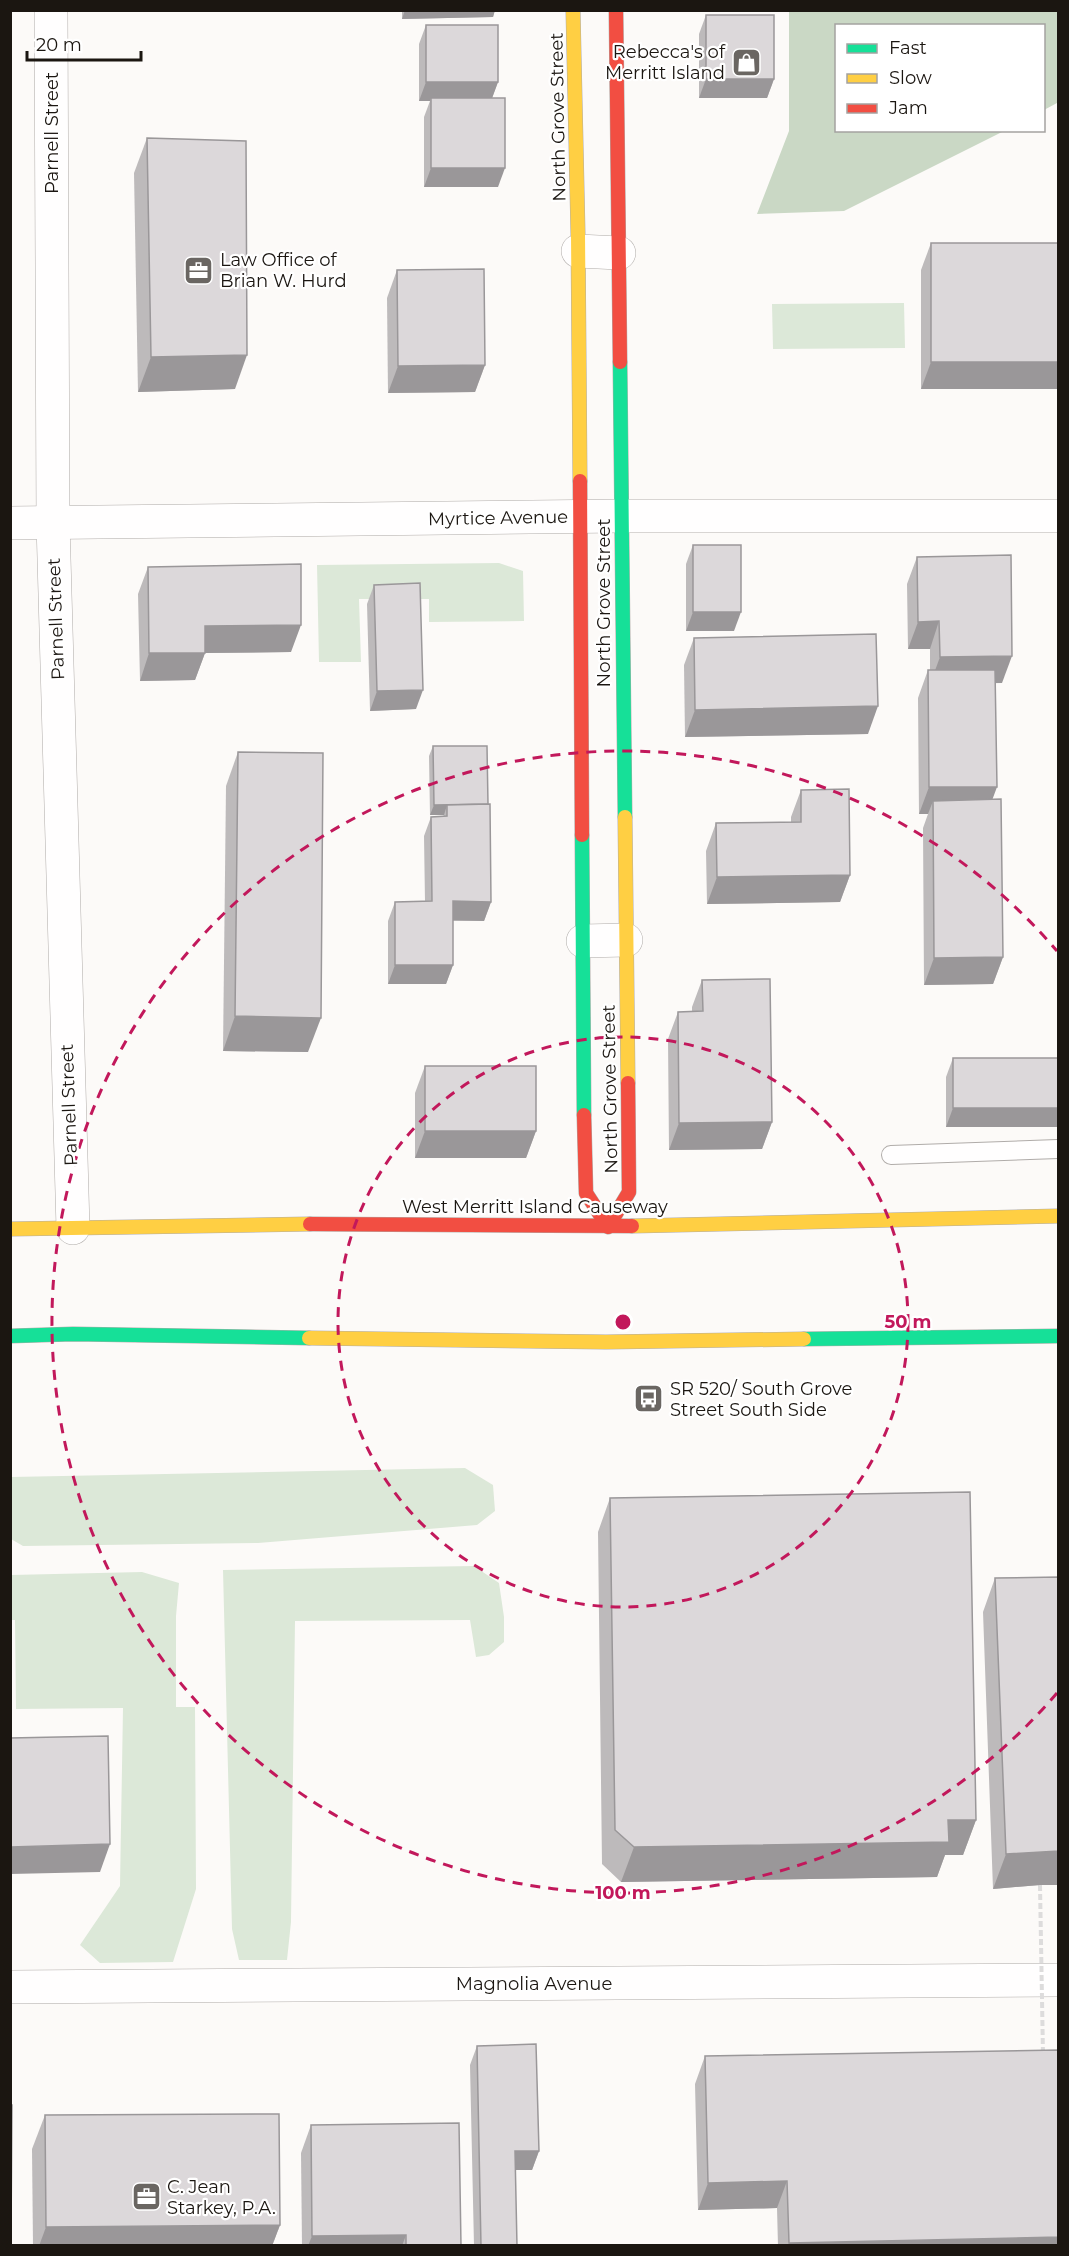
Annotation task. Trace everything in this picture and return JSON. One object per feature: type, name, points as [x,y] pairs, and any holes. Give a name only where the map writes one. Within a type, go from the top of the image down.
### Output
[{"type":"street","name":"Parnell Street","points":[[51,10],[53,523],[73,1228]]},
{"type":"street","name":"North Grove Street","points":[[573,10],[578,251],[586,1193],[608,1227],[629,1192],[616,10]]},
{"type":"street","points":[[578,251],[619,253]]},
{"type":"street","name":"Myrtice Avenue","points":[[10,523],[622,516],[1059,516]]},
{"type":"street","points":[[583,941],[626,940]]},
{"type":"street","name":"West Merritt Island Causeway","points":[[10,1229],[309,1224],[608,1227],[1059,1216]]},
{"type":"street","points":[[10,1336],[73,1334],[606,1342],[1059,1336]]},
{"type":"street","name":"Magnolia Avenue","points":[[10,1987],[1059,1980]]},
{"type":"lane","points":[[891,1155],[1059,1149]]},
{"type":"path","points":[[1040,1885],[1043,2067]]},
{"type":"green space","points":[[789,11],[1058,11],[1057,103],[1045,109],[1045,24],[835,24],[835,132],[1002,132],[844,211],[757,214],[789,131]]},
{"type":"green space","points":[[904,303],[905,348],[773,349],[772,304]]},
{"type":"green space","points":[[499,563],[523,571],[524,621],[429,622],[429,599],[359,599],[361,662],[319,662],[317,565]]},
{"type":"green space","points":[[465,1468],[493,1485],[495,1511],[477,1525],[258,1543],[23,1546],[11,1539],[11,1477]]},
{"type":"green space","points":[[474,1566],[499,1583],[504,1617],[504,1642],[489,1655],[476,1657],[470,1620],[295,1621],[291,1922],[287,1960],[239,1960],[232,1929],[223,1570]]},
{"type":"green space","points":[[142,1572],[179,1583],[176,1616],[176,1707],[195,1707],[196,1889],[173,1962],[100,1963],[80,1945],[120,1886],[123,1708],[16,1709],[15,1620],[11,1620],[11,1575]]},
{"type":"building","points":[[706,15],[774,15],[774,79],[706,79]]},
{"type":"building","points":[[426,25],[498,25],[498,82],[426,82]]},
{"type":"building","points":[[431,98],[505,98],[505,168],[431,168]]},
{"type":"building","points":[[147,138],[246,141],[247,355],[151,357]]},
{"type":"building","points":[[931,243],[1059,243],[1059,362],[931,362]]},
{"type":"building","points":[[484,269],[485,365],[398,366],[397,270]]},
{"type":"building","points":[[693,545],[741,545],[741,612],[693,612]]},
{"type":"building","points":[[1011,555],[1012,656],[940,657],[939,621],[918,622],[917,557]]},
{"type":"building","points":[[301,564],[301,625],[205,626],[205,653],[149,653],[148,567]]},
{"type":"building","points":[[420,583],[423,690],[377,691],[374,585]]},
{"type":"building","points":[[876,634],[878,706],[695,710],[694,638]]},
{"type":"building","points":[[928,670],[995,670],[997,787],[929,787]]},
{"type":"building","points":[[433,746],[487,746],[488,804],[434,805]]},
{"type":"building","points":[[238,752],[323,753],[321,1018],[235,1016]]},
{"type":"building","points":[[849,789],[850,875],[717,877],[716,823],[801,822],[801,790]]},
{"type":"building","points":[[1001,799],[1003,957],[934,958],[933,801]]},
{"type":"building","points":[[490,804],[491,902],[453,901],[453,965],[395,965],[395,902],[432,901],[431,817],[447,816],[447,805]]},
{"type":"building","points":[[770,979],[772,1122],[679,1123],[678,1012],[703,1011],[702,980]]},
{"type":"building","points":[[953,1058],[1059,1058],[1059,1108],[953,1108]]},
{"type":"building","points":[[425,1066],[536,1066],[536,1131],[425,1131]]},
{"type":"building","points":[[970,1492],[976,1820],[948,1820],[949,1842],[634,1847],[615,1830],[610,1498]]},
{"type":"building","points":[[1059,1577],[1059,1851],[1006,1854],[995,1578]]},
{"type":"building","points":[[108,1736],[110,1844],[10,1847],[10,1738]]},
{"type":"building","points":[[536,2044],[539,2151],[515,2151],[517,2246],[481,2246],[477,2046]]},
{"type":"building","points":[[1059,2050],[1059,2237],[789,2243],[787,2181],[708,2183],[705,2056]]},
{"type":"building","points":[[10,2105],[12,2105],[11,2235],[10,2235]]},
{"type":"building","points":[[279,2114],[280,2225],[46,2227],[45,2115]]},
{"type":"building","points":[[459,2123],[461,2246],[406,2246],[406,2235],[312,2236],[311,2125]]},
{"type":"traffic: fast","points":[[620,362],[625,817]]},
{"type":"traffic: fast","points":[[582,835],[584,1115]]},
{"type":"traffic: fast","points":[[10,1336],[73,1334],[309,1338]]},
{"type":"traffic: fast","points":[[804,1339],[1058,1336]]},
{"type":"traffic: slow","points":[[573,10],[580,481]]},
{"type":"traffic: slow","points":[[625,817],[628,1083]]},
{"type":"traffic: slow","points":[[632,1226],[1058,1216]]},
{"type":"traffic: slow","points":[[10,1229],[310,1224]]},
{"type":"traffic: slow","points":[[309,1338],[606,1342],[804,1339]]},
{"type":"traffic: jam","points":[[616,10],[620,362]]},
{"type":"traffic: jam","points":[[580,481],[582,835]]},
{"type":"traffic: jam","points":[[584,1115],[586,1193],[608,1227],[629,1192],[628,1083]]},
{"type":"traffic: jam","points":[[310,1224],[632,1226]]},
{"type":"place","name":"Rebecca's of Merritt Island","points":[[746,62]]},
{"type":"place","name":"Law Office of Brian W. Hurd","points":[[199,270]]},
{"type":"place","name":"SR 520/ South Grove Street South Side","points":[[649,1399]]},
{"type":"place","name":"C. Jean Starkey, P.A.","points":[[146,2197]]}]
